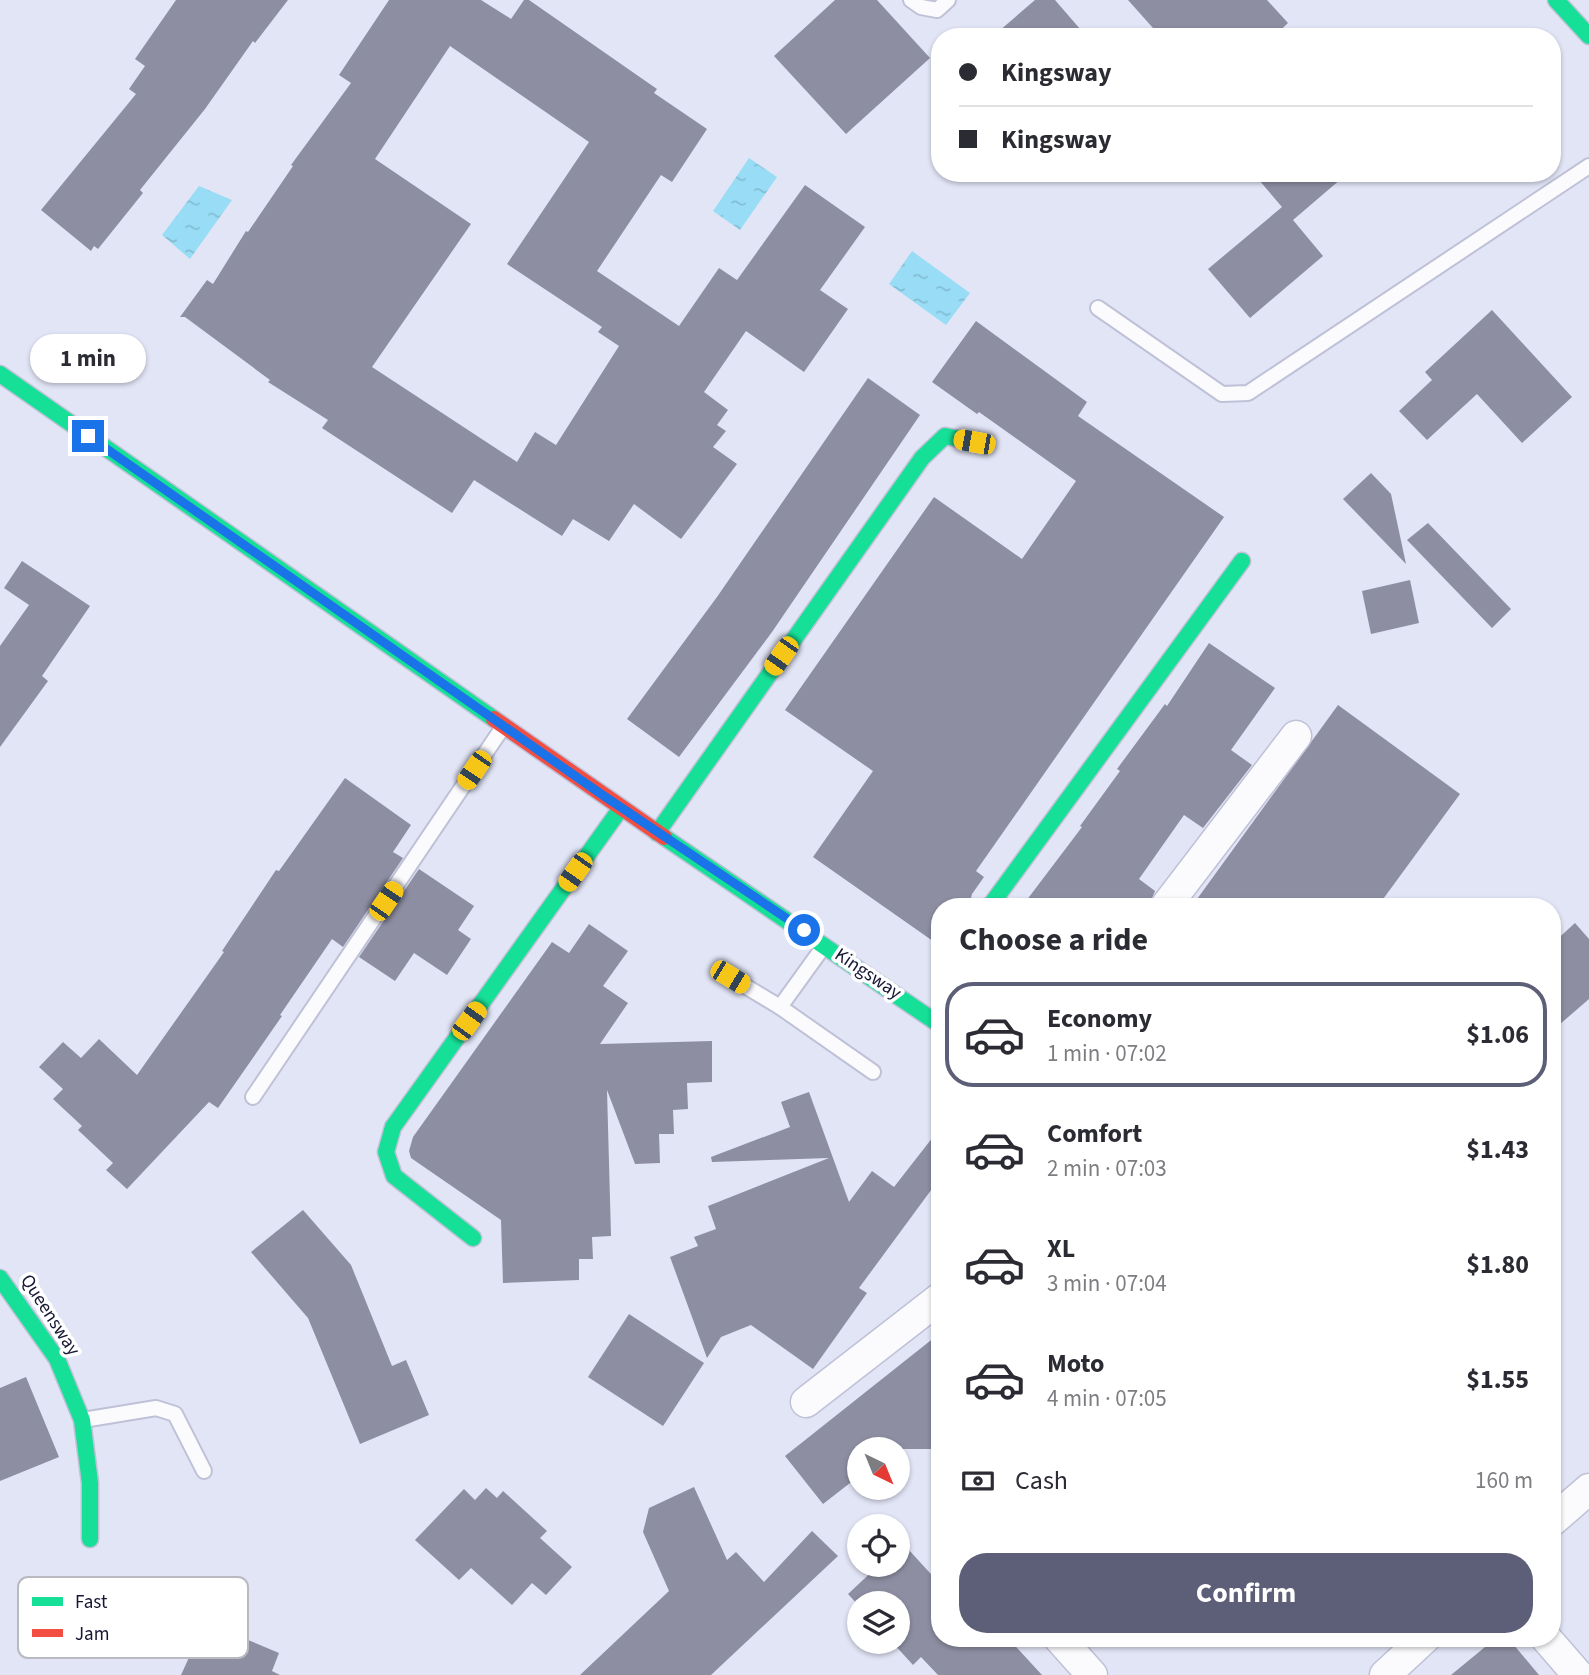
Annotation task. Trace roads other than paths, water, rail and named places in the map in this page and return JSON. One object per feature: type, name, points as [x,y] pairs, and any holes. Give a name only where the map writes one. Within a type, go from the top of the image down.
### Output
[{"type":"street","points":[[1556,0],[1589,36]]},
{"type":"street","name":"Kingsway","points":[[0,374],[621,808],[824,944],[931,1010]]},
{"type":"street","points":[[657,832],[922,458],[945,436],[974,442]]},
{"type":"street","points":[[996,898],[1242,561]]},
{"type":"street","points":[[1172,898],[1296,736]]},
{"type":"street","points":[[473,1238],[394,1176],[386,1152],[393,1128],[621,808]]},
{"type":"street","name":"Queensway","points":[[0,1278],[57,1359],[82,1420],[90,1483],[90,1539]]},
{"type":"street","points":[[806,1402],[931,1305]]},
{"type":"street","points":[[1561,1513],[1589,1489]]},
{"type":"street","points":[[1067,1647],[1092,1675]]},
{"type":"street","points":[[1385,1675],[1415,1647]]},
{"type":"street","points":[[1554,1647],[1578,1675]]},
{"type":"lane","points":[[911,0],[921,7],[937,10],[948,0]]},
{"type":"lane","points":[[1098,308],[1222,394],[1248,393],[1589,166]]},
{"type":"lane","points":[[253,1097],[504,726]]},
{"type":"lane","points":[[780,1007],[824,944]]},
{"type":"lane","points":[[730,977],[780,1007],[873,1072]]},
{"type":"lane","points":[[82,1420],[156,1408],[175,1414],[204,1471]]},
{"type":"water","points":[[749,158],[777,177],[740,230],[713,211]]},
{"type":"water","points":[[199,186],[232,200],[190,259],[162,235]]},
{"type":"water","points":[[912,251],[970,293],[946,325],[889,284]]}]
